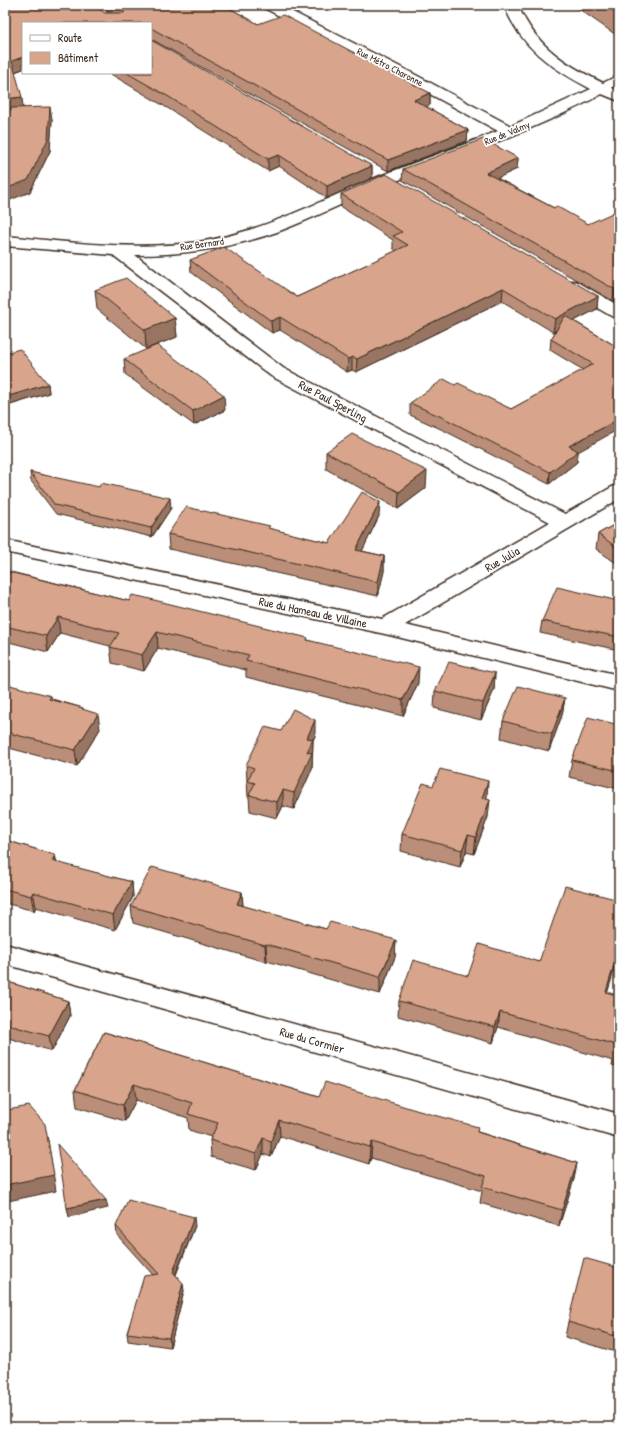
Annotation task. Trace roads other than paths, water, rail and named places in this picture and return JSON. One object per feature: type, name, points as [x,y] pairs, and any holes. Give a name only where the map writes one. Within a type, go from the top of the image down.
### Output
[{"type":"street","name":"Rue Métro Charonne","points":[[269,5],[409,77],[510,132]]},
{"type":"street","points":[[511,5],[514,17],[533,43],[555,62],[613,84]]},
{"type":"street","points":[[525,5],[529,16],[534,21]]},
{"type":"street","points":[[554,43],[571,59],[613,84],[619,97]]},
{"type":"street","name":"Rue de Valmy","points":[[381,175],[510,132],[613,84]]},
{"type":"street","points":[[381,175],[405,189]]},
{"type":"street","name":"Rue Bernard","points":[[5,241],[119,251],[197,247],[258,233],[381,175]]},
{"type":"street","name":"Rue Paul Sperling","points":[[119,251],[277,372],[565,522]]},
{"type":"street","points":[[557,277],[619,313]]},
{"type":"street","name":"Rue Julia","points":[[385,627],[619,491]]},
{"type":"street","name":"Rue du Hameau de Villaine","points":[[5,546],[385,627],[619,683]]},
{"type":"street","name":"Rue du Cormier","points":[[5,954],[619,1126]]}]
